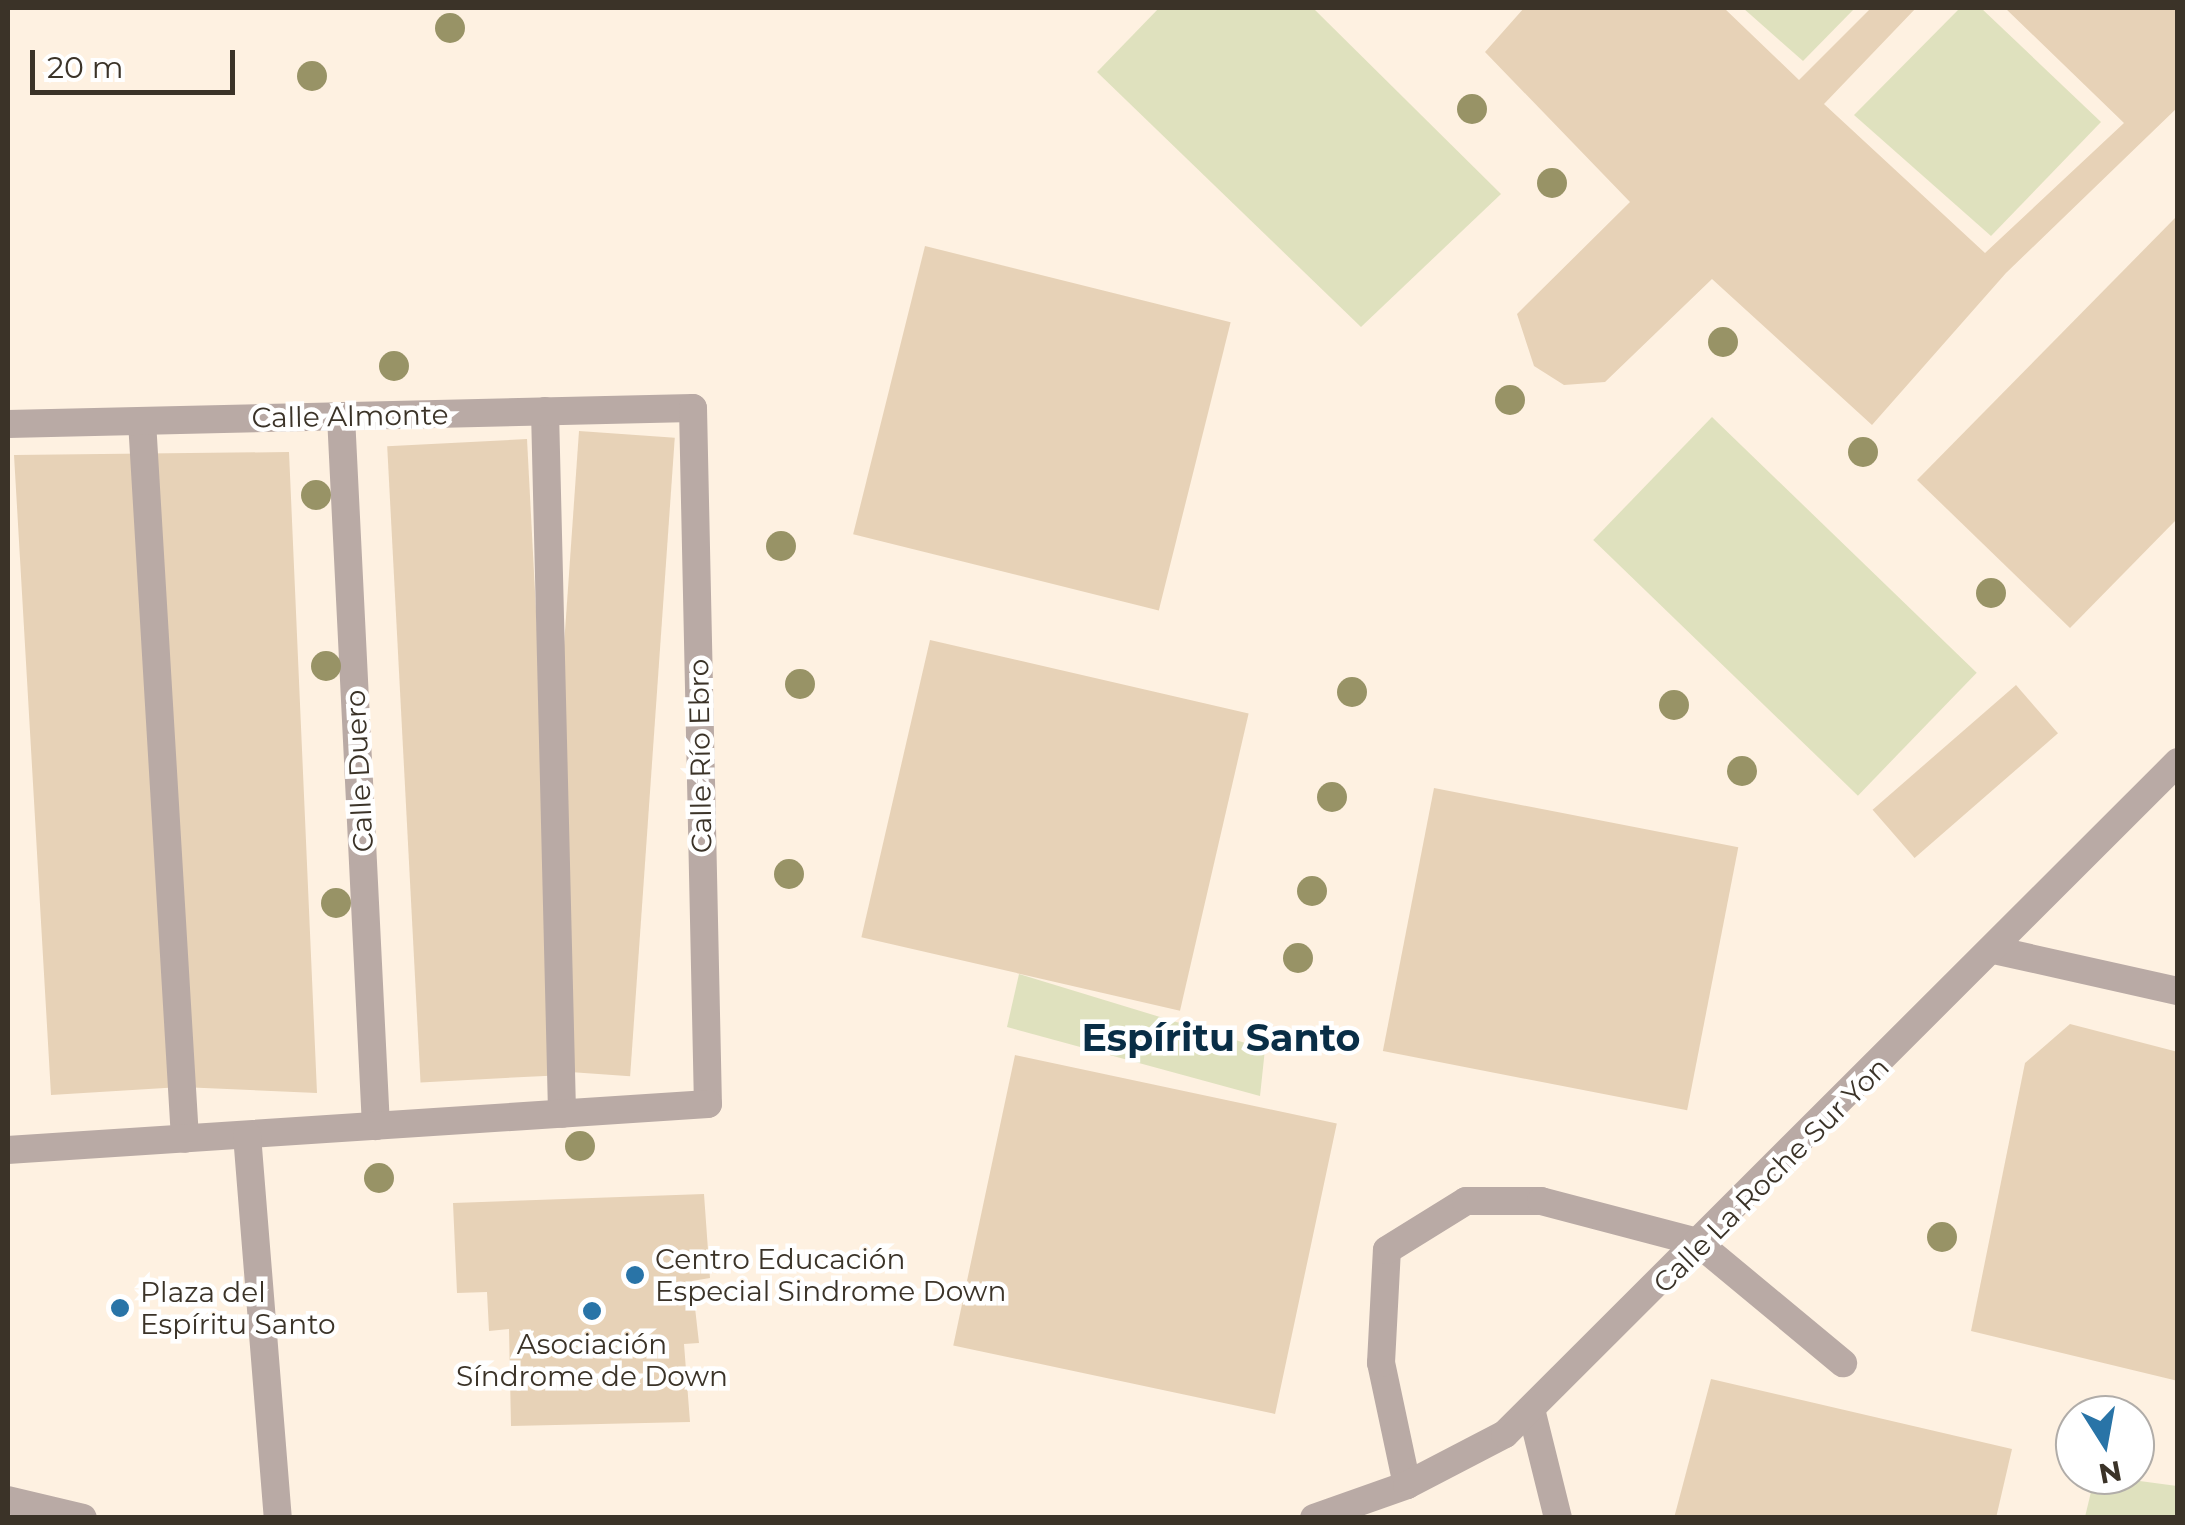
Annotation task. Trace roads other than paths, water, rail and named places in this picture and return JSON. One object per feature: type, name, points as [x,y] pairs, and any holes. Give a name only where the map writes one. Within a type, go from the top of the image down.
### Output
[{"type":"street","name":"Calle Almonte","points":[[8,424],[692,408]]},
{"type":"street","name":"Calle Río Ebro","points":[[562,1114],[708,1104],[692,408]]},
{"type":"street","points":[[8,1150],[562,1114],[544,411]]},
{"type":"street","name":"Calle Duero","points":[[341,416],[376,1126]]},
{"type":"street","points":[[142,421],[185,1139]]},
{"type":"street","name":"Calle La Roche Sur Yon","points":[[1314,1518],[1407,1484],[1505,1434],[1994,950],[2178,762]]},
{"type":"street","points":[[1994,950],[2178,991]]},
{"type":"street","points":[[248,1135],[278,1518]]},
{"type":"street","points":[[1407,1484],[1384,1396],[1387,1250],[1466,1201],[1541,1200],[1697,1242],[1843,1363]]},
{"type":"street","points":[[1532,1409],[1558,1518]]},
{"type":"street","points":[[8,1500],[52,1514],[83,1518]]},
{"type":"place","name":"Centro Educación Especial Sindrome Down","points":[[635,1275]]},
{"type":"place","name":"Plaza del Espíritu Santo","points":[[120,1308]]},
{"type":"place","name":"Asociación Síndrome de Down","points":[[592,1311]]},
{"type":"district","name":"Espíritu Santo","points":[[1221,1038]]}]
